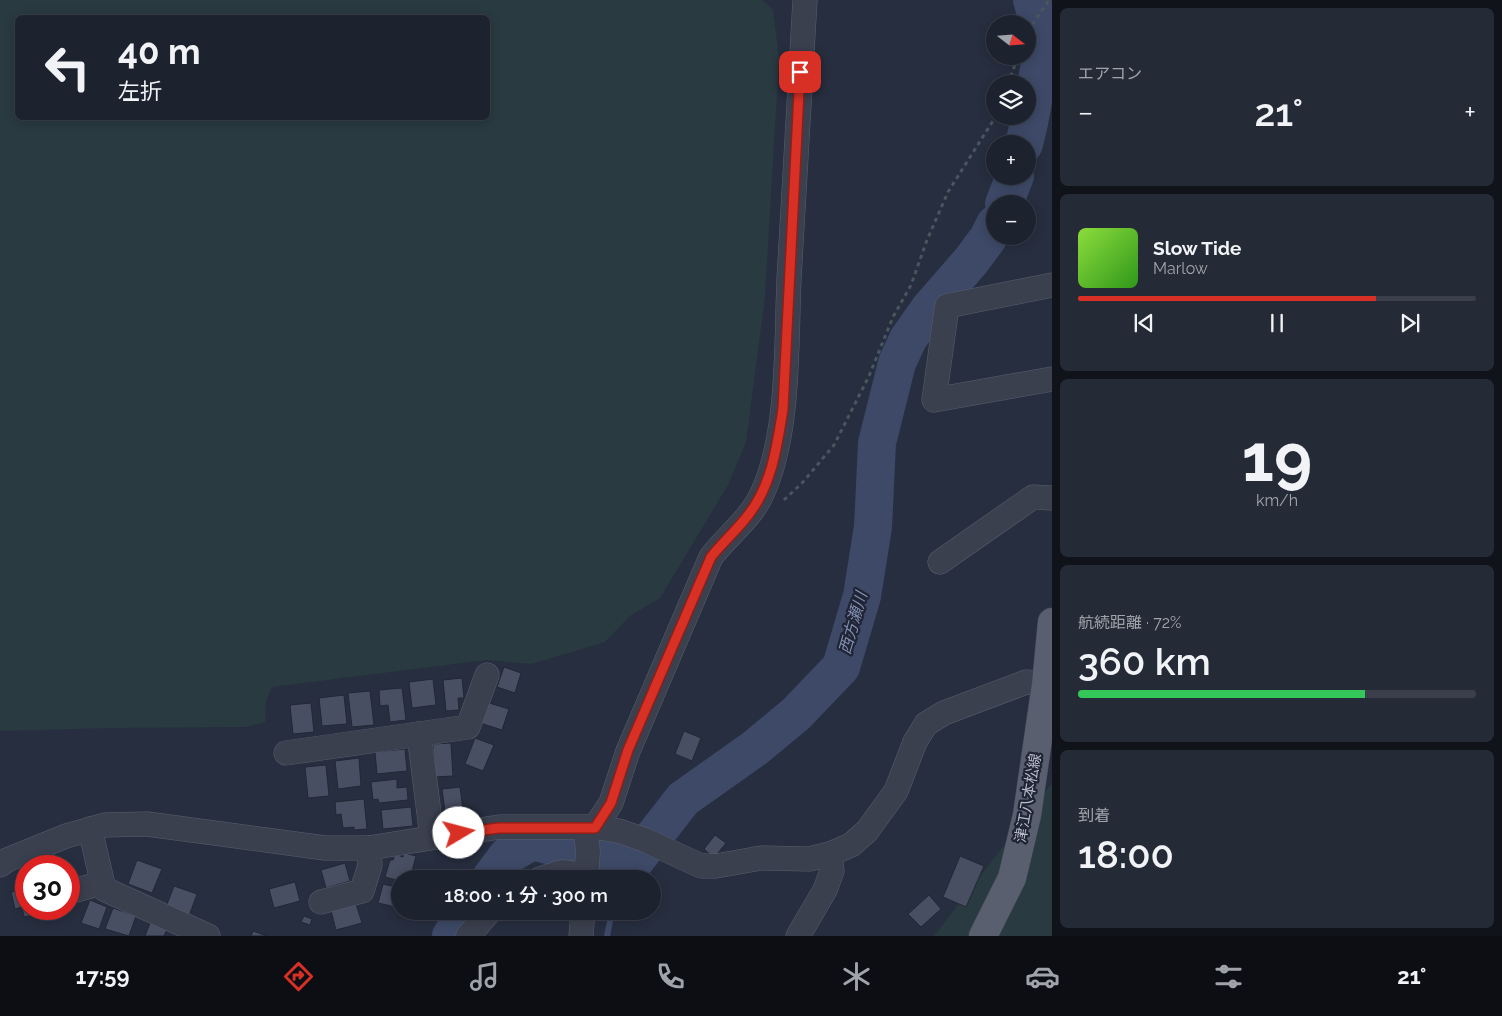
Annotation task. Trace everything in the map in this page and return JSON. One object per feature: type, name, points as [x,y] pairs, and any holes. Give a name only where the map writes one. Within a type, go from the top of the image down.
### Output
[{"type":"main road","name":"津江八本松線","points":[[983,936],[1012,878],[1027,816],[1046,684],[1052,622]]},
{"type":"street","points":[[587,870],[590,828],[611,803],[628,750],[711,557],[722,542],[753,509],[761,496],[774,462],[783,409],[796,127],[805,0]]},
{"type":"street","points":[[1052,285],[947,306],[934,400],[1052,380]]},
{"type":"street","points":[[940,562],[1033,497],[1052,498]]},
{"type":"street","points":[[286,753],[468,727],[486,675]]},
{"type":"street","points":[[0,865],[7,860],[66,836],[90,829],[105,825],[146,824],[325,848],[368,848],[499,828],[590,828],[619,831],[645,840],[701,866],[716,866],[761,858],[809,859],[830,854],[851,845],[867,831],[896,791],[915,742],[926,724],[944,713],[1026,682],[1046,684]]},
{"type":"street","points":[[419,734],[432,838]]},
{"type":"street","points":[[90,829],[104,889],[208,936]]},
{"type":"street","points":[[321,902],[362,891],[370,866],[368,848]]},
{"type":"street","points":[[798,936],[825,890],[832,871],[830,854]]},
{"type":"street","points":[[80,889],[102,883]]},
{"type":"street","points":[[468,936],[482,920]]},
{"type":"street","points":[[581,936],[582,920]]},
{"type":"path","points":[[1036,19],[1049,0]]},
{"type":"path","points":[[778,505],[803,482],[834,445],[869,376],[893,317],[911,285],[927,240],[948,192],[990,125]]},
{"type":"shaded area","points":[[0,0],[762,0],[773,10],[779,58],[765,297],[746,442],[728,485],[660,598],[630,616],[605,642],[532,664],[486,660],[272,687],[266,701],[265,722],[246,727],[0,731]]},
{"type":"shaded area","points":[[1052,783],[1052,936],[934,936]]},
{"type":"building","points":[[504,667],[521,673],[515,693],[497,687]]},
{"type":"building","points":[[462,678],[464,698],[458,698],[459,710],[446,711],[443,680]]},
{"type":"building","points":[[433,679],[436,705],[412,708],[409,682]]},
{"type":"building","points":[[402,688],[406,720],[390,722],[388,705],[380,706],[379,690]]},
{"type":"building","points":[[370,691],[374,725],[352,727],[348,693]]},
{"type":"building","points":[[344,695],[347,724],[322,726],[319,698]]},
{"type":"building","points":[[486,702],[509,709],[502,730],[480,723]]},
{"type":"building","points":[[311,703],[314,732],[293,734],[290,705]]},
{"type":"building","points":[[684,731],[701,738],[692,761],[675,754]]},
{"type":"building","points":[[475,738],[494,745],[483,771],[465,764]]},
{"type":"building","points":[[451,743],[453,776],[435,777],[433,744]]},
{"type":"building","points":[[405,749],[407,771],[377,774],[375,752]]},
{"type":"building","points":[[359,758],[361,786],[338,789],[335,761]]},
{"type":"building","points":[[326,765],[329,796],[308,798],[305,767]]},
{"type":"building","points":[[397,779],[397,788],[407,787],[408,800],[379,803],[378,799],[373,800],[371,782]]},
{"type":"building","points":[[460,787],[464,817],[446,819],[442,789]]},
{"type":"building","points":[[364,799],[367,829],[354,830],[354,827],[343,828],[341,814],[336,815],[335,802]]},
{"type":"building","points":[[411,807],[413,826],[383,829],[381,810]]},
{"type":"building","points":[[715,835],[726,843],[714,858],[704,849]]},
{"type":"building","points":[[404,853],[416,856],[412,870],[391,870],[391,879],[385,877],[390,860],[393,860],[395,854],[403,857]]},
{"type":"building","points":[[960,856],[984,866],[966,907],[943,897]]},
{"type":"building","points":[[137,860],[162,869],[152,893],[128,884]]},
{"type":"building","points":[[345,863],[350,881],[326,888],[321,870]]},
{"type":"building","points":[[295,882],[300,901],[274,908],[269,889]]},
{"type":"building","points":[[383,884],[391,886],[391,906],[378,903]]},
{"type":"building","points":[[174,886],[197,894],[189,916],[166,907]]},
{"type":"building","points":[[15,891],[15,909],[11,892]]},
{"type":"building","points":[[929,895],[941,909],[921,927],[908,914]]},
{"type":"building","points":[[90,900],[107,907],[99,929],[81,923]]},
{"type":"building","points":[[356,904],[362,923],[336,930],[331,911]]},
{"type":"building","points":[[113,908],[136,916],[129,936],[105,929]]},
{"type":"building","points":[[304,916],[312,919],[310,925],[301,922]]},
{"type":"building","points":[[150,923],[167,929],[164,936],[145,936]]},
{"type":"building","points":[[253,931],[267,936],[251,936]]},
{"type":"waterway","name":"西方瀬川","points":[[1026,135],[1041,58],[1039,25],[1032,0]]},
{"type":"waterway","name":"西方瀬川","points":[[1008,195],[1011,185]]},
{"type":"waterway","name":"西方瀬川","points":[[497,870],[507,856],[532,841],[631,866],[683,799],[755,748],[796,714],[841,667],[862,596],[873,527],[877,443],[897,363],[908,339],[930,308],[986,241]]},
{"type":"waterway","points":[[629,870],[631,866]]},
{"type":"waterway","name":"西方瀬川","points":[[451,936],[462,920]]},
{"type":"waterway","points":[[607,936],[610,920]]},
{"type":"route","points":[[459,833],[499,828],[595,828],[611,803],[628,750],[711,557],[722,542],[749,515],[761,496],[774,462],[783,409],[800,72]]}]
